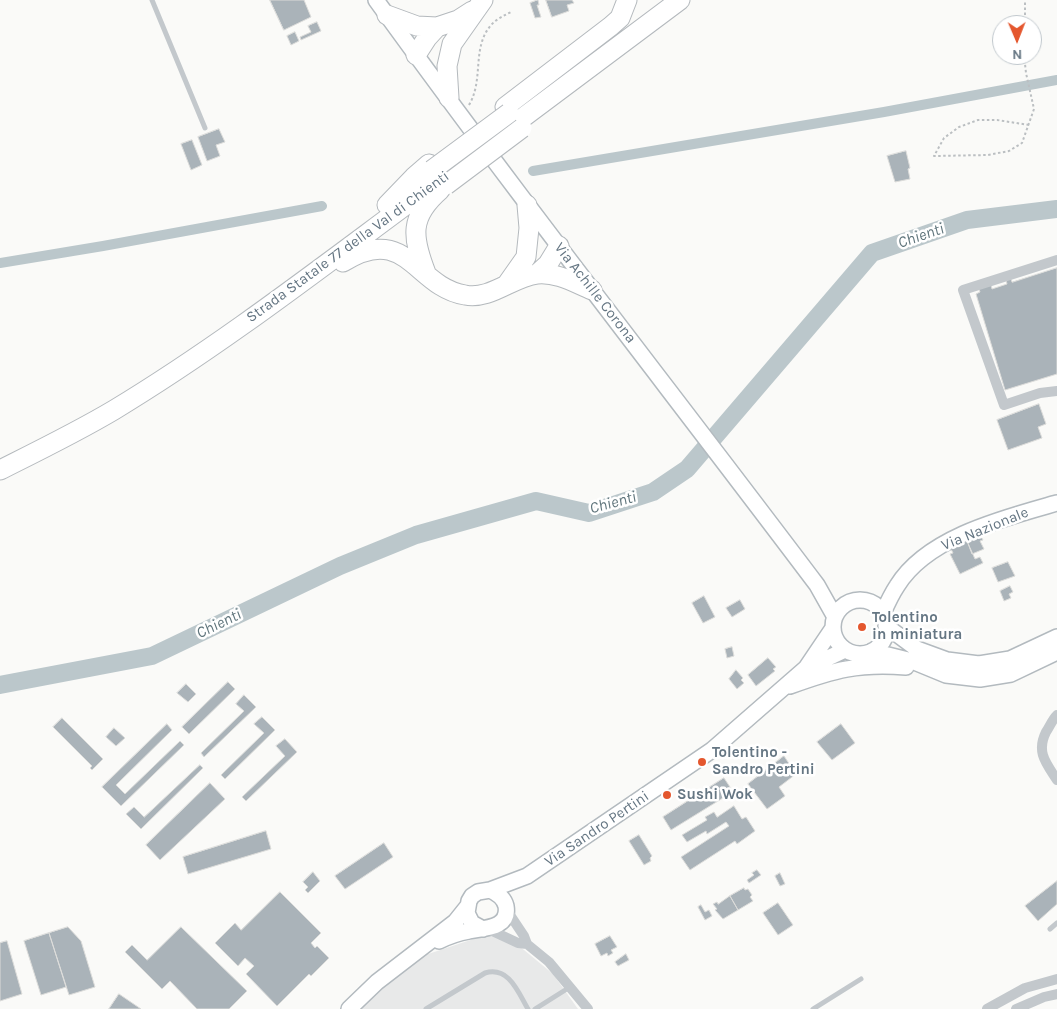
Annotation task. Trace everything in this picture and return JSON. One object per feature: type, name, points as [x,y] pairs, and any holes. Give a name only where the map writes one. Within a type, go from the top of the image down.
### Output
[{"type":"highway","points":[[513,117],[620,18],[627,0]]},
{"type":"highway","name":"Strada Statale 77 della Val di Chienti","points":[[0,470],[113,410],[244,324],[513,117],[660,0]]},
{"type":"highway","name":"Strada Statale 77 della Val di Chienti","points":[[513,117],[608,53],[680,0]]},
{"type":"highway","points":[[387,15],[417,26],[437,27],[458,20],[479,4]]},
{"type":"highway","points":[[449,98],[447,66],[452,44],[479,4]]},
{"type":"highway","points":[[416,55],[437,27]]},
{"type":"highway","points":[[416,55],[436,53],[452,44]]},
{"type":"highway","points":[[427,274],[416,244],[416,230],[419,216],[428,201],[437,175]]},
{"type":"highway","name":"Strada Statale 77 della Val di Chienti","points":[[0,456],[63,425],[142,378],[235,316],[387,205],[437,175]]},
{"type":"highway","points":[[507,284],[526,257],[530,228],[527,205]]},
{"type":"highway","points":[[526,257],[544,249],[559,246]]},
{"type":"highway","points":[[183,365],[226,345],[357,254],[370,250],[384,249],[396,252],[409,258],[436,283],[451,292],[466,296],[492,292],[507,284],[537,274],[548,264],[559,246]]},
{"type":"highway","points":[[537,274],[561,277],[592,290]]},
{"type":"main road","name":"Via Achille Corona","points":[[376,0],[527,205],[651,365],[817,585],[834,623]]},
{"type":"main road","name":"Via Nazionale","points":[[866,601],[897,585],[922,558],[937,547],[958,536],[1010,516],[1057,503]]},
{"type":"main road","name":"Via Achille Corona","points":[[817,585],[851,602]]},
{"type":"main road","name":"Via Nazionale","points":[[885,620],[897,585]]},
{"type":"main road","points":[[866,601],[873,604],[885,620],[917,649],[947,660],[978,664],[1010,659],[1053,646],[1011,674],[980,679],[946,675],[912,661],[872,651],[859,654],[846,650],[835,637],[834,623],[839,611],[851,602],[866,601]]},
{"type":"main road","points":[[872,651],[883,641],[885,620]]},
{"type":"main road","name":"Via Sandro Pertini","points":[[349,1009],[377,982],[454,922],[467,907],[472,896],[478,892],[490,890],[527,876],[712,750],[806,668],[834,623]]},
{"type":"main road","name":"Via Sandro Pertini","points":[[806,668],[846,650]]},
{"type":"main road","points":[[782,689],[822,674],[851,667],[873,665],[933,669]]},
{"type":"main road","name":"Via Sandro Pertini","points":[[420,950],[452,935],[499,925],[503,920],[506,908],[527,876]]},
{"type":"main road","points":[[490,890],[500,896],[506,908]]},
{"type":"main road","points":[[467,907],[469,919],[477,927],[485,929]]},
{"type":"street","points":[[1057,260],[963,290],[1004,405],[1040,393],[1057,391]]},
{"type":"street","points":[[1057,715],[1042,740],[1041,751],[1057,780]]},
{"type":"street","points":[[506,908],[527,944],[549,962],[588,1009]]},
{"type":"street","points":[[485,929],[518,943],[527,944]]},
{"type":"street","points":[[987,1009],[1025,988],[1057,979]]},
{"type":"street","points":[[1016,1009],[1044,997],[1057,994]]},
{"type":"lane","points":[[152,0],[205,128]]},
{"type":"lane","points":[[1050,929],[1057,923]]},
{"type":"lane","points":[[426,1009],[485,973],[494,971],[507,976],[528,1009]]},
{"type":"lane","points":[[813,1009],[860,979]]},
{"type":"lane","points":[[535,1009],[571,987]]},
{"type":"path","points":[[1025,0],[1025,15]]},
{"type":"path","points":[[461,114],[472,100],[482,37],[495,22],[511,12]]},
{"type":"path","points":[[1025,65],[1034,110],[1029,125],[1022,143],[1009,151],[988,155],[934,156],[944,138],[978,120],[997,120],[1029,125]]},
{"type":"shaded area","points":[[495,932],[518,945],[553,974],[578,1009],[355,1009],[419,957]]},
{"type":"building","points":[[270,0],[304,0],[311,17],[284,30]]},
{"type":"building","points":[[538,0],[539,5],[537,5],[541,17],[535,18],[530,3]]},
{"type":"building","points":[[546,0],[572,0],[574,3],[567,5],[569,11],[552,17]]},
{"type":"building","points":[[317,22],[321,31],[301,40],[300,37],[311,32],[308,26]]},
{"type":"building","points":[[295,32],[299,41],[291,45],[287,36]]},
{"type":"building","points":[[219,129],[225,142],[216,145],[220,156],[207,161],[198,137]]},
{"type":"building","points":[[192,140],[202,165],[191,170],[181,144]]},
{"type":"building","points":[[906,151],[910,168],[908,169],[910,179],[895,182],[887,156]]},
{"type":"building","points":[[1057,268],[1057,374],[1005,390],[976,294],[980,292],[979,289],[991,285],[992,289],[1007,284],[1006,280],[1011,279],[1012,282]]},
{"type":"building","points":[[1039,404],[1046,424],[1038,427],[1042,438],[1008,450],[997,420]]},
{"type":"building","points":[[980,535],[983,540],[980,541],[984,549],[972,554],[967,541]]},
{"type":"building","points":[[967,541],[975,559],[980,557],[983,563],[960,574],[950,554],[953,553],[951,549]]},
{"type":"building","points":[[1008,562],[1015,576],[998,582],[992,568]]},
{"type":"building","points":[[1010,586],[1013,592],[1009,594],[1011,598],[1004,601],[1000,591]]},
{"type":"building","points":[[704,596],[715,617],[703,623],[692,603]]},
{"type":"building","points":[[740,600],[745,609],[732,617],[726,608]]},
{"type":"building","points":[[732,647],[734,656],[727,658],[725,649]]},
{"type":"building","points":[[768,658],[776,667],[773,669],[775,671],[756,686],[748,675]]},
{"type":"building","points":[[736,670],[743,678],[741,680],[744,683],[737,689],[729,679]]},
{"type":"building","points":[[228,682],[235,689],[189,734],[182,727]]},
{"type":"building","points":[[186,684],[196,694],[188,702],[177,693]]},
{"type":"building","points":[[244,695],[256,707],[204,757],[201,753],[244,711],[236,704]]},
{"type":"building","points":[[262,717],[275,730],[225,779],[221,775],[264,733],[254,724]]},
{"type":"building","points":[[62,718],[103,759],[92,770],[90,768],[92,766],[53,727]]},
{"type":"building","points":[[167,724],[172,730],[116,785],[125,794],[180,741],[184,745],[121,806],[102,787]]},
{"type":"building","points":[[841,724],[855,743],[832,760],[817,742]]},
{"type":"building","points":[[114,728],[125,738],[116,746],[106,737]]},
{"type":"building","points":[[285,739],[297,752],[246,801],[242,797],[285,756],[276,746]]},
{"type":"building","points":[[784,756],[796,774],[779,787],[785,796],[767,809],[748,784]]},
{"type":"building","points":[[200,765],[203,768],[141,829],[126,814],[134,807],[144,817]]},
{"type":"building","points":[[724,778],[732,790],[731,793],[671,830],[663,817]]},
{"type":"building","points":[[210,783],[225,799],[160,860],[146,845]]},
{"type":"building","points":[[734,806],[742,819],[746,817],[755,831],[737,844],[735,841],[690,870],[681,857],[729,826],[726,822],[707,834],[706,831],[687,842],[682,835],[707,820],[705,817],[714,812],[717,817]]},
{"type":"building","points":[[266,831],[271,849],[188,874],[183,857]]},
{"type":"building","points":[[639,835],[652,856],[650,858],[651,861],[644,865],[629,841]]},
{"type":"building","points":[[384,843],[393,857],[345,889],[335,876]]},
{"type":"building","points":[[757,870],[761,875],[749,883],[747,880]]},
{"type":"building","points":[[313,872],[320,881],[308,893],[305,890],[308,887],[303,882]]},
{"type":"building","points":[[780,873],[785,884],[780,886],[775,876]]},
{"type":"building","points":[[1057,881],[1057,904],[1038,921],[1025,906]]},
{"type":"building","points":[[744,888],[745,890],[748,889],[753,901],[738,910],[730,896]]},
{"type":"building","points":[[280,892],[321,933],[311,943],[315,948],[317,946],[329,958],[311,976],[309,974],[277,1006],[246,974],[254,966],[245,958],[238,966],[215,943],[235,923],[241,930]]},
{"type":"building","points":[[730,896],[738,910],[723,919],[715,910],[717,909],[713,904],[717,902],[718,904]]},
{"type":"building","points":[[778,903],[793,925],[778,935],[763,913]]},
{"type":"building","points":[[701,905],[705,912],[709,910],[712,916],[705,920],[698,907]]},
{"type":"building","points":[[68,927],[81,941],[95,987],[69,995],[49,933]]},
{"type":"building","points":[[181,927],[247,991],[229,1009],[197,1009],[170,981],[162,989],[125,952],[132,945],[147,960]]},
{"type":"building","points":[[49,933],[66,987],[41,995],[24,941]]},
{"type":"building","points":[[610,936],[617,947],[611,950],[613,953],[608,956],[607,953],[601,956],[595,944]]},
{"type":"building","points":[[7,941],[22,994],[0,1001],[0,943]]},
{"type":"building","points":[[626,954],[629,960],[618,966],[615,962]]},
{"type":"building","points":[[119,994],[141,1009],[109,1009]]},
{"type":"waterway","points":[[533,171],[884,112],[1057,80]]},
{"type":"waterway","points":[[0,263],[322,206]]},
{"type":"waterway","name":"Chienti","points":[[0,685],[152,656],[340,566],[416,535],[536,501],[589,513],[653,492],[687,469],[872,253],[967,220],[1057,209]]},
{"type":"place","name":"Tolentino in miniatura","points":[[862,627]]},
{"type":"place","name":"Tolentino - Sandro Pertini","points":[[702,762]]},
{"type":"place","name":"Sushi Wok","points":[[667,795]]}]
